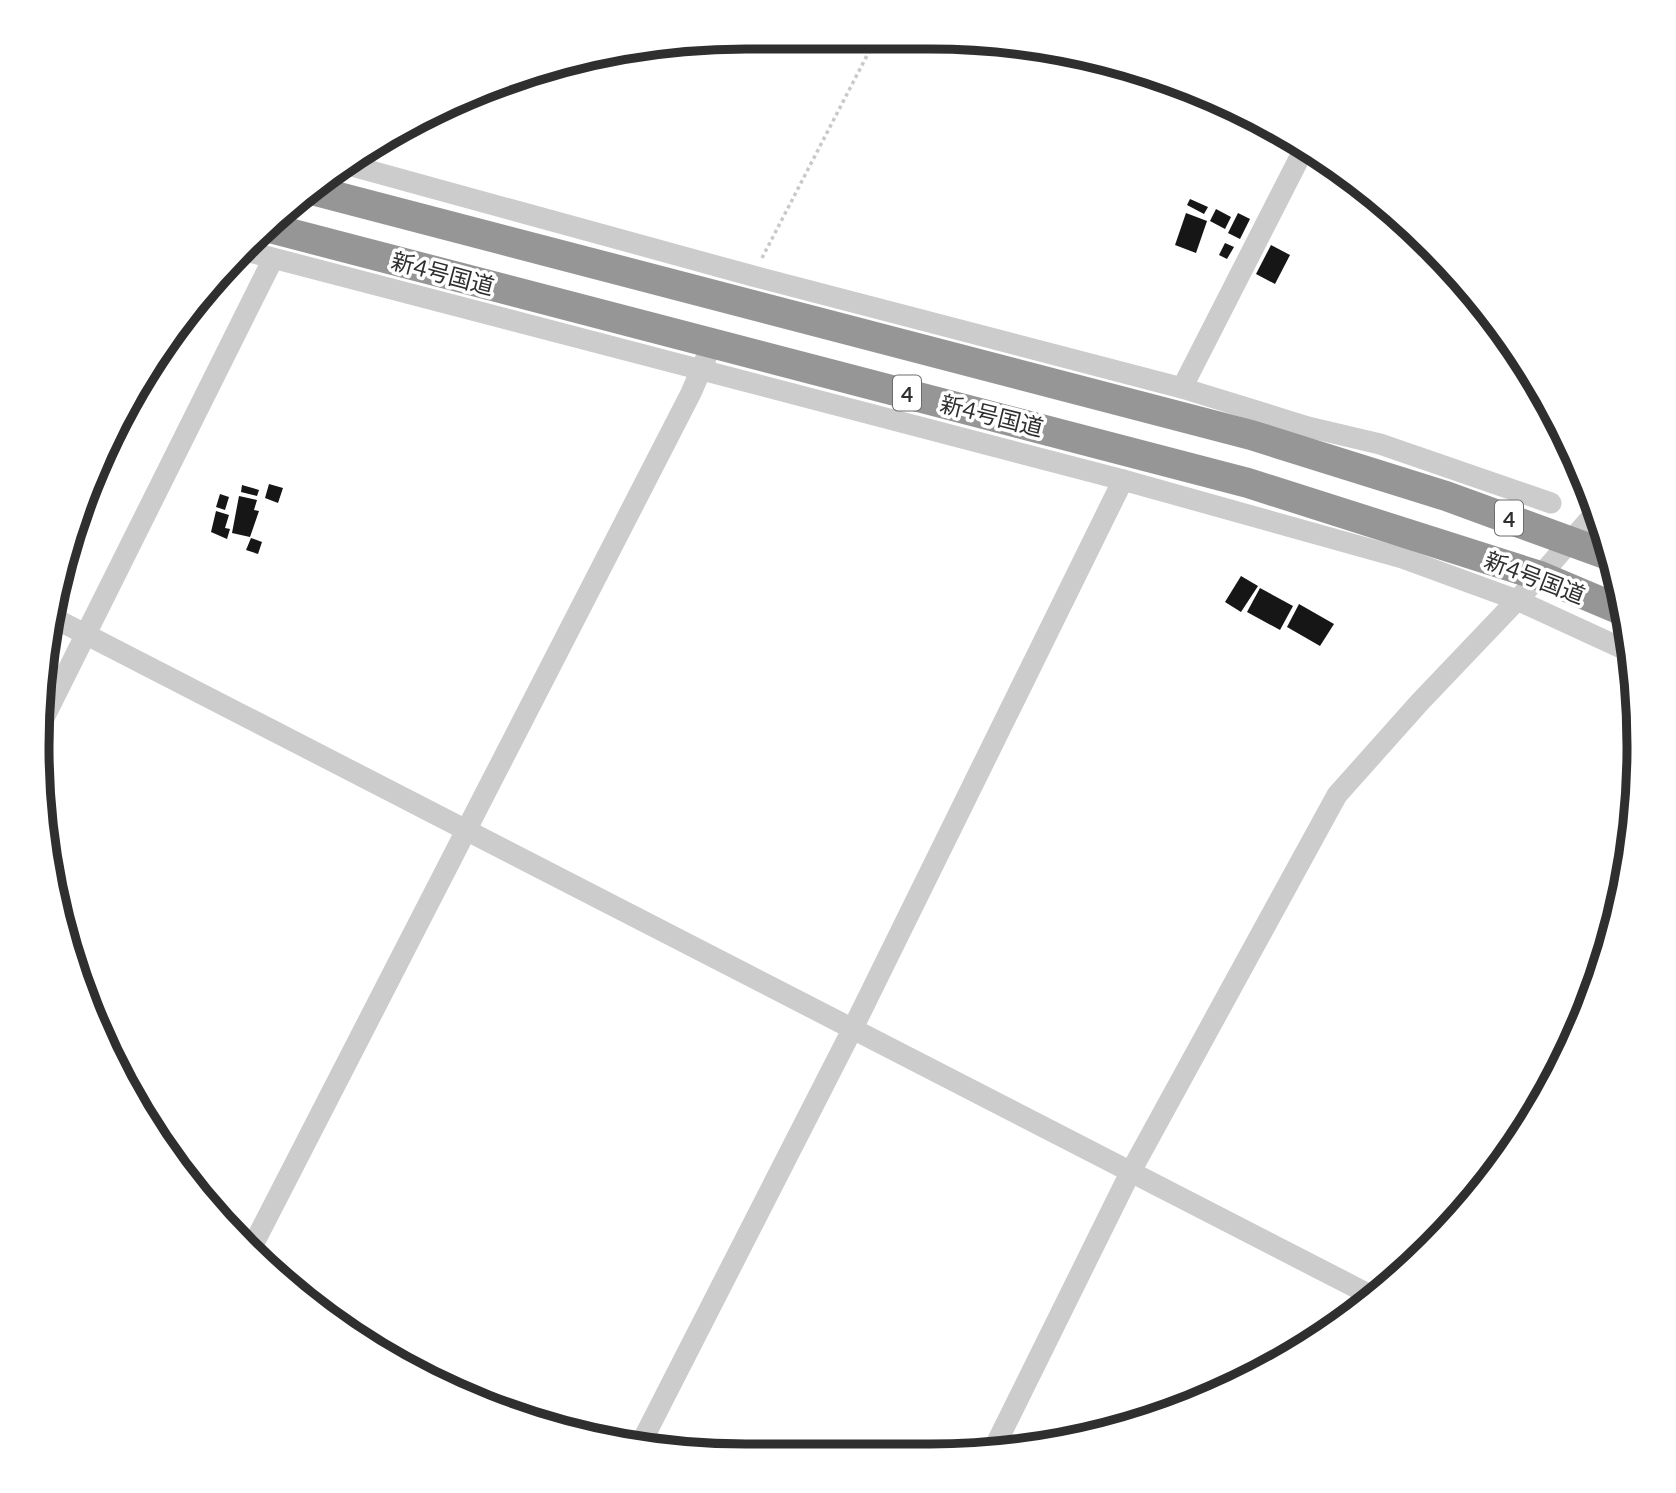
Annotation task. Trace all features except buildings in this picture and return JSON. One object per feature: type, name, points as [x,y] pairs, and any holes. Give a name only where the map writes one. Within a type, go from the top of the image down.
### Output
[{"type":"highway","name":"新4号国道","points":[[322,193],[1170,413],[1305,439],[1446,496],[1599,552]]},
{"type":"highway","name":"新4号国道","points":[[278,230],[706,356],[1182,465],[1412,547],[1540,576],[1613,607]]},
{"type":"street","points":[[1182,388],[1300,156]]},
{"type":"street","points":[[358,168],[1182,388],[1305,439],[1380,444],[1551,503]]},
{"type":"street","points":[[253,253],[706,356],[1123,480],[1412,547],[1620,647]]},
{"type":"street","points":[[50,706],[273,259]]},
{"type":"street","points":[[255,1242],[467,831],[706,356]]},
{"type":"street","points":[[644,1436],[852,1030],[1123,480]]},
{"type":"street","points":[[998,1441],[1130,1173],[1337,795],[1589,520]]},
{"type":"street","points":[[60,621],[1364,1292]]},
{"type":"path","points":[[753,275],[870,49]]}]
